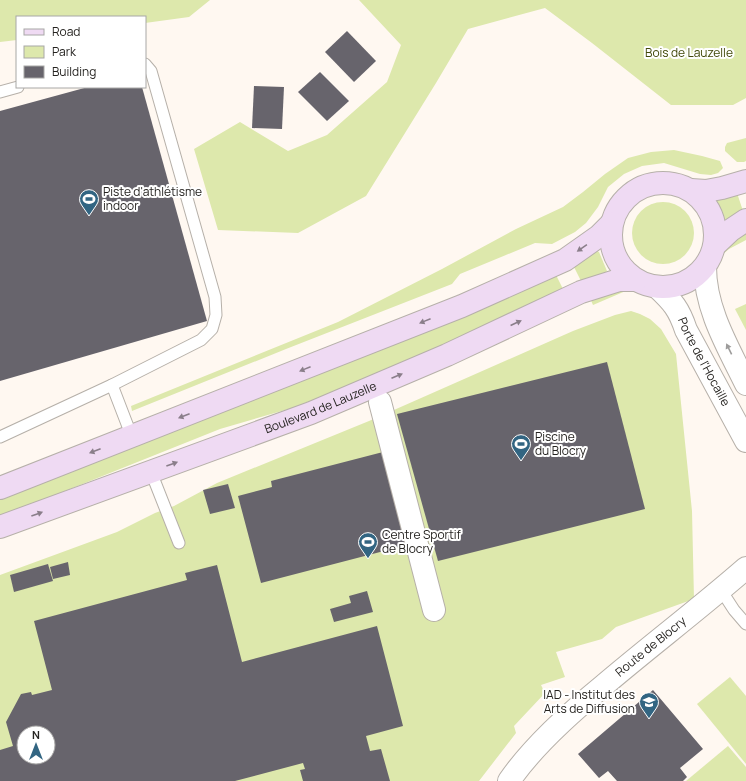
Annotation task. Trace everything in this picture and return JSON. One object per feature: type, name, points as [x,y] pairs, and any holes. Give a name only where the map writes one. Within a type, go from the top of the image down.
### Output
[{"type":"main road","points":[[691,190],[703,200],[712,214],[716,229],[715,245],[711,257],[705,267],[692,279],[675,286],[657,287],[646,285],[636,280],[620,265],[611,245],[612,223],[618,208],[629,195],[643,186],[659,182],[676,184],[691,190],[706,191],[746,181]]},
{"type":"main road","points":[[715,245],[731,230],[746,220]]},
{"type":"main road","points":[[0,488],[462,306],[565,260],[598,236],[612,223]]},
{"type":"main road","name":"Boulevard de Lauzelle","points":[[0,528],[311,413],[447,355],[581,292],[619,280],[636,280]]},
{"type":"street","points":[[705,267],[705,281],[709,300],[718,326],[746,384]]},
{"type":"street","name":"Porte de l'Hocaille","points":[[657,287],[672,302],[682,316],[686,330],[746,441]]},
{"type":"street","points":[[380,402],[434,610]]},
{"type":"street","name":"Route de Blocry","points":[[509,781],[537,746],[579,706],[746,568]]},
{"type":"lane","points":[[0,436],[112,385],[201,340],[212,328],[216,315],[215,297],[151,71],[146,65]]},
{"type":"lane","points":[[0,92],[16,88]]},
{"type":"lane","points":[[112,385],[132,437]]},
{"type":"lane","points":[[151,472],[179,543]]},
{"type":"lane","points":[[721,590],[734,610],[746,624]]},
{"type":"green space","points":[[0,0],[210,0],[189,17],[146,23],[146,16],[16,16],[16,40],[0,42]]},
{"type":"green space","name":"Bois de Lauzelle","points":[[359,0],[746,0],[746,98],[733,105],[671,105],[545,8],[468,29],[366,196],[298,233],[218,230],[194,149],[240,122],[288,151],[327,135],[387,82],[401,45]]},
{"type":"green space","points":[[746,138],[746,161],[737,162],[725,151],[725,147],[727,143]]},
{"type":"green space","points":[[674,150],[720,161],[723,168],[718,173],[711,175],[700,174],[664,163],[642,166],[624,174],[608,187],[598,207],[586,223],[575,232],[552,244],[535,243],[460,274],[452,284],[132,411],[131,406],[338,322],[442,269],[516,229],[563,207],[628,158],[651,152]]},
{"type":"green space","points":[[736,190],[743,211],[727,220],[723,219],[714,200]]},
{"type":"green space","points":[[663,202],[675,204],[685,211],[692,221],[694,233],[692,245],[685,255],[675,262],[663,264],[651,262],[641,255],[634,245],[632,233],[634,221],[641,211],[651,204]]},
{"type":"green space","points":[[746,230],[746,240],[729,249],[722,255],[724,248]]},
{"type":"green space","points":[[595,250],[599,252],[607,271],[603,276],[582,283],[571,261]]},
{"type":"green space","points":[[555,273],[565,293],[330,397],[220,429],[0,517],[0,499],[417,332],[510,297]]},
{"type":"green space","points":[[602,290],[628,290],[593,305],[589,296]]},
{"type":"green space","points":[[746,304],[746,330],[735,309]]},
{"type":"green space","name":"Centre Sportif de Blocry","points":[[631,311],[650,319],[661,329],[676,354],[692,511],[694,599],[616,627],[602,639],[556,652],[565,677],[541,685],[545,693],[514,726],[516,733],[479,781],[0,781],[0,575],[117,532],[155,513],[174,506],[217,483],[369,421],[573,331],[615,315]]},
{"type":"green space","points":[[730,677],[746,696],[746,764],[697,704]]},
{"type":"green space","points":[[728,746],[746,767],[746,781],[686,781]]},
{"type":"building","points":[[347,31],[376,61],[354,82],[325,52]]},
{"type":"building","points":[[320,72],[349,101],[327,121],[298,92]]},
{"type":"building","points":[[254,86],[284,87],[282,129],[252,128]]},
{"type":"building","name":"Piste d'athlétisme indoor","points":[[84,88],[142,88],[207,321],[0,381],[0,111]]},
{"type":"building","name":"Piscine du Blocry","points":[[607,362],[645,509],[438,561],[397,414]]},
{"type":"building","points":[[383,452],[407,545],[261,583],[238,496],[272,487],[271,481]]},
{"type":"building","points":[[228,484],[235,508],[210,514],[203,490]]},
{"type":"building","points":[[68,562],[70,575],[53,579],[50,567]]},
{"type":"building","points":[[48,564],[53,581],[14,592],[10,575]]},
{"type":"building","points":[[217,565],[242,662],[377,626],[403,726],[366,736],[370,751],[381,749],[390,781],[303,781],[300,770],[305,769],[303,763],[235,781],[0,781],[0,750],[13,746],[6,722],[21,694],[31,692],[32,695],[52,690],[34,621],[187,580],[185,573]]},
{"type":"building","points":[[367,591],[373,612],[334,622],[330,609],[351,603],[349,596]]},
{"type":"building","name":"IAD - Institut des Arts de Diffusion","points":[[653,690],[703,749],[680,768],[687,777],[683,781],[617,781],[608,771],[599,778],[578,754]]},
{"type":"place","name":"Piste d'athlétisme indoor","points":[[89,216]]},
{"type":"place","name":"Piscine du Blocry","points":[[521,461]]},
{"type":"place","name":"Centre Sportif de Blocry","points":[[368,559]]},
{"type":"place","name":"IAD - Institut des Arts de Diffusion","points":[[649,719]]}]
